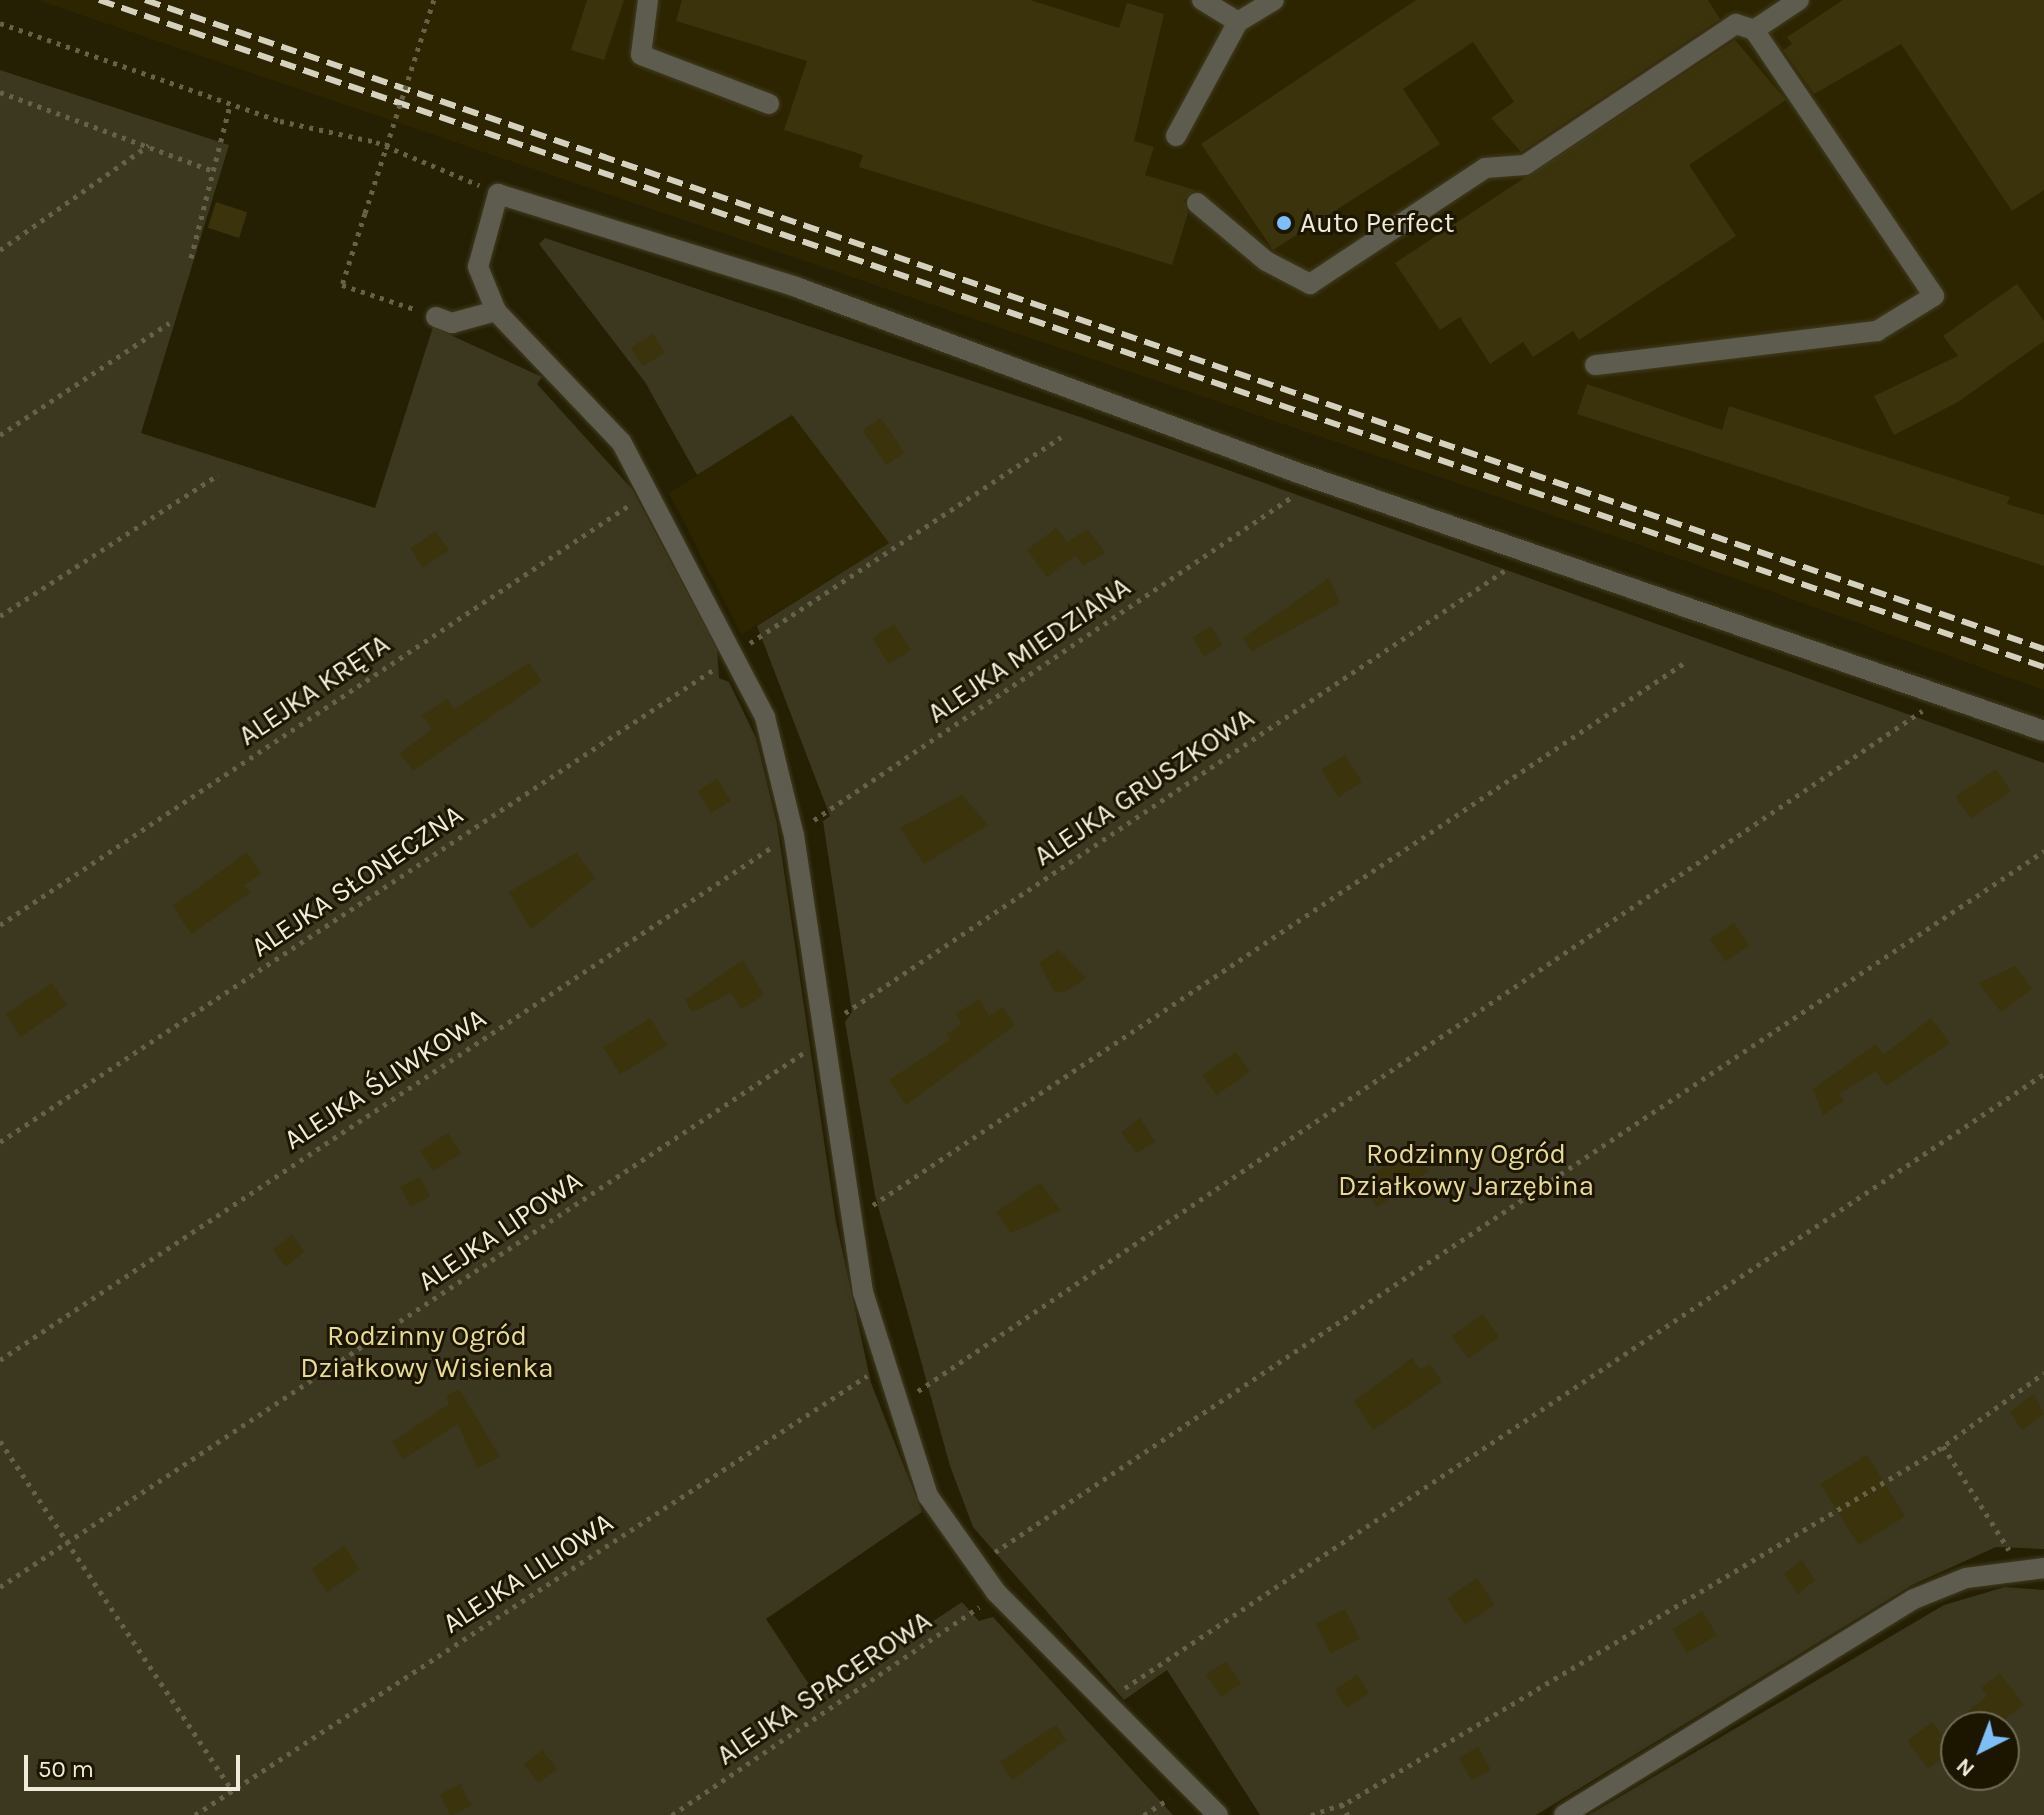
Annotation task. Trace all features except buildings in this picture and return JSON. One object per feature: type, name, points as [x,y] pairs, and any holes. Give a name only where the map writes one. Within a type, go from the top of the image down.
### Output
[{"type":"lane","points":[[648,0],[641,55],[769,104]]},
{"type":"lane","points":[[1202,0],[1238,22]]},
{"type":"lane","points":[[1176,136],[1238,22],[1274,0]]},
{"type":"lane","points":[[1754,30],[1799,0]]},
{"type":"lane","points":[[1197,203],[1266,261],[1310,284],[1485,168],[1525,165],[1736,24],[1754,30],[1934,296],[1877,331],[1595,365]]},
{"type":"lane","points":[[1218,1815],[996,1592],[974,1566],[928,1496],[884,1365],[849,1221],[794,836],[765,717],[653,490],[621,442],[496,311],[478,267],[498,194],[796,287],[1301,474],[2044,731]]},
{"type":"lane","points":[[436,317],[452,323],[496,311]]},
{"type":"lane","points":[[1564,1815],[1914,1599],[2016,1567],[2044,1568]]},
{"type":"path","points":[[434,0],[342,285],[436,317]]},
{"type":"path","points":[[0,23],[230,105],[376,142],[498,194]]},
{"type":"path","points":[[0,92],[214,171]]},
{"type":"path","points":[[191,258],[230,105]]},
{"type":"path","points":[[0,250],[149,145]]},
{"type":"path","points":[[0,435],[169,323]]},
{"type":"path","name":"ALEJKA SŁONECZNA","points":[[0,1142],[1061,437]]},
{"type":"path","points":[[0,616],[218,475]]},
{"type":"path","name":"ALEJKA KRĘTA","points":[[0,925],[653,490]]},
{"type":"path","name":"ALEJKA MIEDZIANA","points":[[794,836],[1289,500]]},
{"type":"path","name":"ALEJKA GRUSZKOWA","points":[[822,1034],[1489,578]]},
{"type":"path","points":[[849,1221],[1687,661]]},
{"type":"path","points":[[898,1405],[1910,726]]},
{"type":"path","name":"ALEJKA ŚLIWKOWA","points":[[0,1360],[794,836]]},
{"type":"path","points":[[974,1566],[2044,851]]},
{"type":"path","name":"ALEJKA LIPOWA","points":[[0,1587],[822,1034]]},
{"type":"path","points":[[1119,1692],[2044,1074]]},
{"type":"path","name":"ALEJKA LILIOWA","points":[[195,1815],[884,1365]]},
{"type":"path","points":[[1311,1815],[1340,1803],[1943,1446],[2044,1373]]},
{"type":"path","points":[[0,1441],[232,1790]]},
{"type":"path","points":[[1943,1446],[2016,1567]]},
{"type":"path","name":"ALEJKA SPACEROWA","points":[[672,1815],[996,1592]]},
{"type":"path","points":[[1340,1803],[1348,1815]]},
{"type":"shaded area","points":[[37,0],[2044,0],[2044,690],[1686,561]]},
{"type":"shaded area","points":[[792,415],[889,543],[741,635],[669,493]]},
{"type":"green space","name":"Rodzinny Ogród Działkowy Wisienka","points":[[0,70],[229,145],[141,433],[375,508],[433,327],[542,377],[537,384],[632,489],[717,649],[719,678],[729,682],[756,738],[777,824],[836,1222],[871,1383],[922,1512],[766,1619],[818,1698],[962,1602],[979,1621],[993,1617],[1173,1815],[0,1815]]},
{"type":"green space","name":"Rodzinny Ogród Działkowy Jarzębina","points":[[545,238],[1083,418],[2044,763],[2044,1549],[1996,1547],[1912,1585],[1536,1815],[1260,1815],[1167,1670],[1124,1700],[973,1527],[950,1466],[875,1195],[845,1022],[852,1012],[823,821],[830,816],[757,626],[889,543],[792,415],[697,475],[645,382],[539,244]]},
{"type":"green space","points":[[2005,1587],[2044,1590],[2044,1815],[1589,1815],[1944,1605]]},
{"type":"railway","points":[[99,0],[2044,667]]},
{"type":"railway","points":[[145,0],[2044,649]]},
{"type":"place","name":"Auto Perfect","points":[[1284,223]]}]
